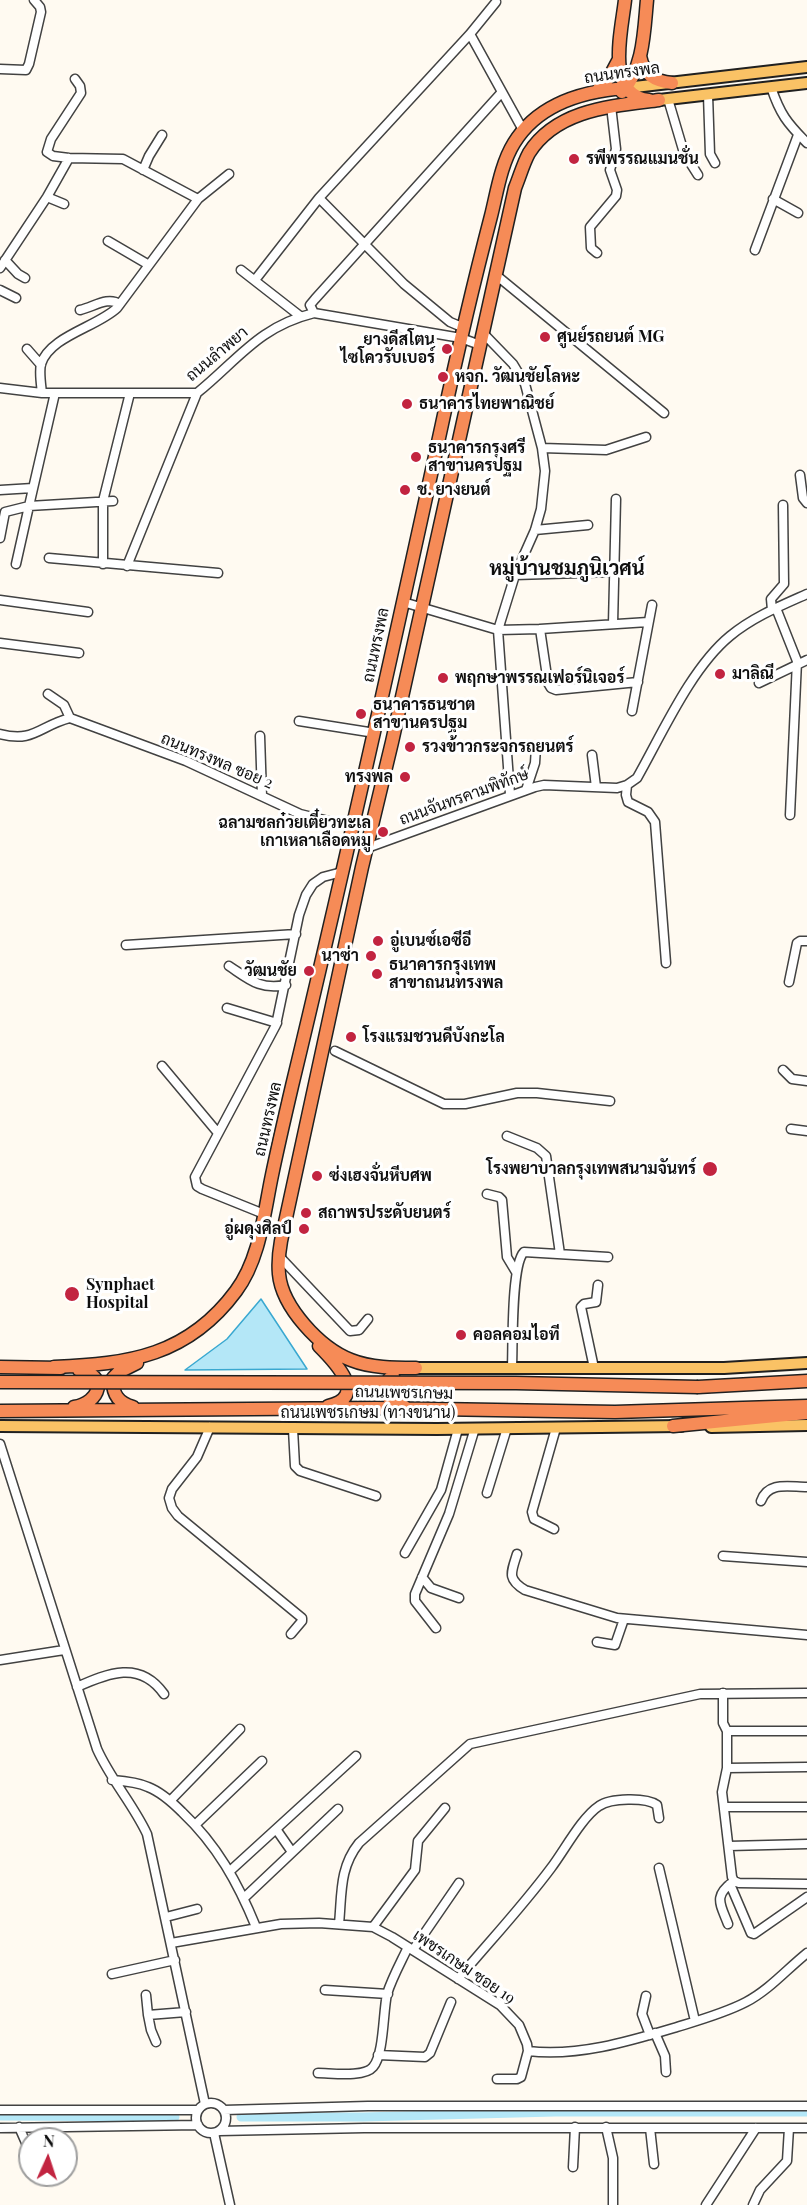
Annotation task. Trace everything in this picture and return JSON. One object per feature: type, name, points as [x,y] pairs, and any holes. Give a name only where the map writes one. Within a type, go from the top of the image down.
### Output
[{"type":"highway","points":[[625,0],[619,60],[621,81],[634,96],[644,99],[664,99]]},
{"type":"highway","points":[[607,107],[626,88],[635,73],[640,56],[647,0]]},
{"type":"highway","points":[[640,56],[642,66],[652,78],[672,83]]},
{"type":"highway","points":[[598,90],[610,76],[619,60]]},
{"type":"highway","name":"ถนนทรงพล","points":[[0,1367],[100,1365],[132,1360],[155,1353],[187,1337],[212,1318],[236,1291],[250,1265],[264,1214],[375,734],[461,333],[507,157],[524,130],[543,113],[565,101],[598,90],[626,88]]},
{"type":"highway","name":"ถนนทรงพล","points":[[416,1368],[391,1368],[350,1360],[316,1337],[299,1319],[284,1294],[279,1275],[279,1256],[326,1029],[515,188],[530,153],[556,127],[574,117],[607,107],[664,99]]},
{"type":"highway","points":[[307,1025],[326,1029]]},
{"type":"highway","points":[[296,1409],[338,1404],[347,1394],[348,1384],[342,1371],[312,1339],[299,1319]]},
{"type":"highway","points":[[149,1409],[134,1408],[122,1403],[113,1392],[113,1378],[119,1372],[148,1359],[155,1353]]},
{"type":"highway","points":[[46,1411],[88,1403],[97,1392],[98,1385],[96,1377],[90,1372],[52,1367]]},
{"type":"highway","points":[[412,1409],[395,1403],[388,1397],[387,1388],[389,1379],[398,1372],[416,1368]]},
{"type":"highway","name":"ถนนเพชรเกษม","points":[[0,1382],[516,1383],[698,1387],[807,1381]]},
{"type":"highway","name":"ถนนเพชรเกษม","points":[[0,1411],[412,1409],[615,1412],[807,1406]]},
{"type":"highway","points":[[673,1426],[807,1413]]},
{"type":"main road","name":"ถนนทรงพล","points":[[626,88],[807,67]]},
{"type":"main road","name":"ถนนทรงพล","points":[[664,99],[807,83]]},
{"type":"main road","points":[[416,1368],[724,1368],[807,1363]]},
{"type":"main road","name":"ถนนเพชรเกษม (ทางขนาน)","points":[[0,1426],[556,1428],[807,1425]]},
{"type":"street","points":[[0,69],[26,70],[29,64],[41,12],[34,0]]},
{"type":"street","points":[[255,280],[319,198],[496,3]]},
{"type":"street","points":[[470,34],[524,130]]},
{"type":"street","points":[[75,79],[80,86],[81,93],[46,149],[47,152],[53,156],[69,158],[118,158],[198,200]]},
{"type":"street","points":[[771,87],[779,111],[807,143]]},
{"type":"street","points":[[314,313],[310,305],[502,92]]},
{"type":"street","points":[[708,95],[710,154],[715,164]]},
{"type":"street","points":[[664,99],[684,153],[698,175]]},
{"type":"street","points":[[597,253],[591,248],[590,227],[616,196],[617,190],[610,170],[616,149],[607,107]]},
{"type":"street","points":[[143,170],[148,156],[162,135]]},
{"type":"street","points":[[755,250],[798,135]]},
{"type":"street","points":[[25,278],[2,264],[47,197],[69,158]]},
{"type":"street","points":[[42,393],[41,365],[47,354],[73,334],[107,316],[120,303],[198,200],[229,174]]},
{"type":"street","points":[[47,197],[64,204]]},
{"type":"street","points":[[319,198],[404,284],[461,333]]},
{"type":"street","points":[[773,199],[798,213]]},
{"type":"street","points":[[108,241],[149,265]]},
{"type":"street","points":[[241,270],[300,316]]},
{"type":"street","points":[[496,275],[664,412]]},
{"type":"street","points":[[0,290],[16,298]]},
{"type":"street","points":[[80,310],[108,300],[120,303]]},
{"type":"street","name":"ถนนลำพยา","points":[[0,388],[42,393],[197,393],[241,352],[267,332],[300,316],[314,313],[461,333],[480,345]]},
{"type":"street","points":[[483,333],[513,364],[525,384],[542,448],[544,485],[536,530],[515,575],[498,630],[510,794]]},
{"type":"street","points":[[27,349],[41,365]]},
{"type":"street","points":[[16,564],[55,393]]},
{"type":"street","points":[[103,564],[103,501],[130,393]]},
{"type":"street","points":[[127,566],[197,393]]},
{"type":"street","points":[[542,448],[606,450],[646,437]]},
{"type":"street","points":[[801,475],[803,498],[807,504]]},
{"type":"street","points":[[0,490],[33,488]]},
{"type":"street","points":[[613,624],[615,499]]},
{"type":"street","points":[[0,538],[6,512],[29,506],[113,501]]},
{"type":"street","points":[[783,505],[784,584],[771,599],[794,650],[797,665],[790,814]]},
{"type":"street","points":[[536,530],[588,525]]},
{"type":"street","points":[[49,558],[218,573]]},
{"type":"street","points":[[515,575],[613,572]]},
{"type":"street","points":[[666,963],[655,822],[648,812],[628,802],[627,785],[637,778],[699,669],[729,636],[774,609],[807,594]]},
{"type":"street","points":[[0,600],[88,612]]},
{"type":"street","points":[[403,602],[498,630],[648,622]]},
{"type":"street","points":[[632,711],[652,605]]},
{"type":"street","points":[[540,629],[548,683],[551,688],[556,690],[638,682]]},
{"type":"street","points":[[0,643],[79,653]]},
{"type":"street","points":[[759,683],[807,660]]},
{"type":"street","points":[[0,734],[25,737],[70,718],[64,705],[48,694]]},
{"type":"street","name":"ถนนทรงพล ซอย 2","points":[[70,718],[186,761],[300,814],[353,827]]},
{"type":"street","points":[[299,721],[375,734]]},
{"type":"street","points":[[260,736],[262,796]]},
{"type":"street","points":[[526,789],[534,769],[536,747]]},
{"type":"street","points":[[592,756],[596,787]]},
{"type":"street","name":"ถนนจันทรคามพิทักษ์","points":[[366,848],[526,789],[544,785],[617,788],[627,785]]},
{"type":"street","points":[[264,1214],[197,1186],[195,1177],[277,1023],[299,915],[313,884],[323,877],[342,872]]},
{"type":"street","points":[[126,945],[296,934]]},
{"type":"street","points":[[789,981],[797,944],[800,941],[807,941]]},
{"type":"street","points":[[229,966],[263,986],[286,985]]},
{"type":"street","points":[[227,1008],[277,1023]]},
{"type":"street","points":[[334,1051],[444,1104],[465,1104],[517,1093],[609,1101]]},
{"type":"street","points":[[162,1066],[218,1133]]},
{"type":"street","points":[[783,1070],[792,1079],[807,1081]]},
{"type":"street","points":[[791,1129],[807,1131]]},
{"type":"street","points":[[507,1136],[537,1148],[546,1156],[560,1254]]},
{"type":"street","points":[[487,1194],[502,1200],[507,1257],[516,1272]]},
{"type":"street","points":[[512,1367],[516,1272],[519,1258],[524,1252],[608,1257]]},
{"type":"street","points":[[279,1256],[350,1331],[359,1330],[368,1319]]},
{"type":"street","points":[[594,1368],[581,1307],[584,1304],[596,1302],[598,1285]]},
{"type":"street","points":[[210,1427],[197,1457],[172,1489],[169,1498],[172,1508],[178,1516],[302,1618],[291,1634]]},
{"type":"street","points":[[293,1428],[296,1466],[300,1471],[376,1496]]},
{"type":"street","points":[[405,1553],[441,1490],[458,1428]]},
{"type":"street","points":[[436,1628],[415,1601],[415,1594],[449,1514],[475,1428]]},
{"type":"street","points":[[487,1492],[507,1428]]},
{"type":"street","points":[[554,1529],[534,1519],[532,1512],[556,1428]]},
{"type":"street","points":[[0,1444],[97,1749],[112,1780],[140,1819],[147,1834],[205,2104]]},
{"type":"street","points":[[761,1501],[766,1490],[772,1487],[807,1487]]},
{"type":"street","points":[[518,1554],[511,1578],[514,1584],[525,1590],[624,1619],[807,1635]]},
{"type":"street","points":[[723,1557],[807,1562]]},
{"type":"street","points":[[422,1577],[431,1588],[459,1598]]},
{"type":"street","points":[[597,1642],[615,1645],[624,1619]]},
{"type":"street","points":[[0,1660],[64,1650]]},
{"type":"street","points":[[77,1687],[105,1675],[130,1673],[156,1682],[164,1694]]},
{"type":"street","points":[[723,1693],[723,1723],[727,1731],[727,1768],[722,1783],[732,1882],[751,1933],[754,1934],[807,1897]]},
{"type":"street","points":[[339,1924],[343,1874],[350,1854],[358,1843],[466,1746],[700,1694],[807,1693]]},
{"type":"street","points":[[170,1801],[240,1729]]},
{"type":"street","points":[[727,1731],[807,1731]]},
{"type":"street","points":[[230,1871],[356,1756]]},
{"type":"street","points":[[195,1824],[262,1761]]},
{"type":"street","points":[[727,1768],[807,1767]]},
{"type":"street","points":[[112,1780],[148,1787],[170,1801],[195,1824],[230,1871],[256,1927]]},
{"type":"street","points":[[458,1979],[550,1870],[591,1812],[600,1804],[619,1800],[646,1800],[657,1805],[659,1818]]},
{"type":"street","points":[[724,1807],[807,1806]]},
{"type":"street","points":[[373,1927],[416,1870],[418,1840],[445,1808]]},
{"type":"street","points":[[244,1898],[338,1809]]},
{"type":"street","points":[[276,1829],[292,1852]]},
{"type":"street","points":[[729,1846],[807,1844]]},
{"type":"street","points":[[659,1868],[695,2021]]},
{"type":"street","points":[[732,1882],[807,1884]]},
{"type":"street","points":[[728,1924],[720,1896],[732,1882]]},
{"type":"street","points":[[318,2073],[358,2073],[373,2067],[378,2055],[387,1994],[411,1948],[459,1883]]},
{"type":"street","points":[[166,1917],[197,1909]]},
{"type":"street","name":"เพชรเกษม ซอย 19","points":[[171,1943],[281,1924],[339,1924],[373,1927],[411,1948],[500,2005],[519,2025],[528,2051]]},
{"type":"street","points":[[497,2079],[521,2077],[528,2051],[553,2052],[588,2048],[653,2034],[748,2001],[807,1953]]},
{"type":"street","points":[[112,1974],[175,1960]]},
{"type":"street","points":[[325,1990],[387,1994]]},
{"type":"street","points":[[146,1995],[151,2030],[156,2042]]},
{"type":"street","points":[[646,1996],[642,2014],[665,2056],[666,2072]]},
{"type":"street","points":[[378,2055],[425,2057],[430,2053],[451,2002]]},
{"type":"street","points":[[148,2015],[186,2012]]},
{"type":"street","points":[[217,2132],[225,2123],[224,2110],[215,2103],[205,2104],[198,2110],[196,2120],[205,2132],[217,2132],[575,2127],[807,2128]]},
{"type":"street","points":[[224,2110],[368,2106],[807,2106]]},
{"type":"street","points":[[0,2110],[198,2110]]},
{"type":"street","points":[[19,2127],[198,2125]]},
{"type":"street","points":[[0,2128],[18,2127]]},
{"type":"street","points":[[573,2167],[575,2127]]},
{"type":"street","points":[[606,2127],[613,2158],[613,2205]]},
{"type":"street","points":[[650,2128],[654,2164]]},
{"type":"street","points":[[706,2205],[756,2128]]},
{"type":"street","points":[[753,2205],[760,2190],[787,2161],[789,2128]]},
{"type":"street","points":[[217,2132],[230,2205]]},
{"type":"water","points":[[261,1299],[307,1369],[185,1370],[227,1339]]},
{"type":"waterway","points":[[241,2117],[363,2117],[555,2112],[807,2112]]},
{"type":"waterway","points":[[0,2116],[175,2117]]},
{"type":"place","name":"รพีพรรณแมนชั่น","points":[[574,159]]},
{"type":"place","name":"ศูนย์รถยนต์ MG","points":[[545,337]]},
{"type":"place","name":"ยางดีสโตน ไซโควรับเบอร์","points":[[447,349]]},
{"type":"place","name":"หจก. วัฒนชัยโลหะ","points":[[443,377]]},
{"type":"place","name":"ธนาคารไทยพาณิชย์","points":[[407,404]]},
{"type":"place","name":"ธนาคารกรุงศรี สาขานครปฐม","points":[[416,457]]},
{"type":"place","name":"ช. ยางยนต์","points":[[405,490]]},
{"type":"place","name":"มาลิณี","points":[[720,674]]},
{"type":"place","name":"พฤกษาพรรณเฟอร์นิเจอร์","points":[[443,678]]},
{"type":"place","name":"ธนาคารธนชาต สาขานครปฐม","points":[[361,714]]},
{"type":"place","name":"รวงข้าวกระจกรถยนตร์","points":[[410,747]]},
{"type":"place","name":"ทรงพล","points":[[405,777]]},
{"type":"place","name":"ฉลามชลก๋วยเตี๋ยวทะเล เกาเหลาเลือดหมู","points":[[383,832]]},
{"type":"place","name":"อู่เบนซ์เอซีอี","points":[[378,941]]},
{"type":"place","name":"นาซ่า","points":[[371,956]]},
{"type":"place","name":"วัฒนชัย","points":[[309,971]]},
{"type":"place","name":"ธนาคารกรุงเทพ สาขาถนนทรงพล","points":[[377,974]]},
{"type":"place","name":"โรงแรมชวนดีบังกะโล","points":[[351,1037]]},
{"type":"place","name":"โรงพยาบาลกรุงเทพสนามจันทร์","points":[[710,1169]]},
{"type":"place","name":"ซ่งเฮงจั่นหีบศพ","points":[[317,1176]]},
{"type":"place","name":"สถาพรประดับยนตร์","points":[[306,1213]]},
{"type":"place","name":"อู่ผดุงศิลป์","points":[[304,1229]]},
{"type":"place","name":"Synphaet Hospital","points":[[72,1294]]},
{"type":"place","name":"คอลคอมไอที","points":[[461,1335]]},
{"type":"district","name":"หมู่บ้านชมภูนิเวศน์","points":[[567,569]]}]
